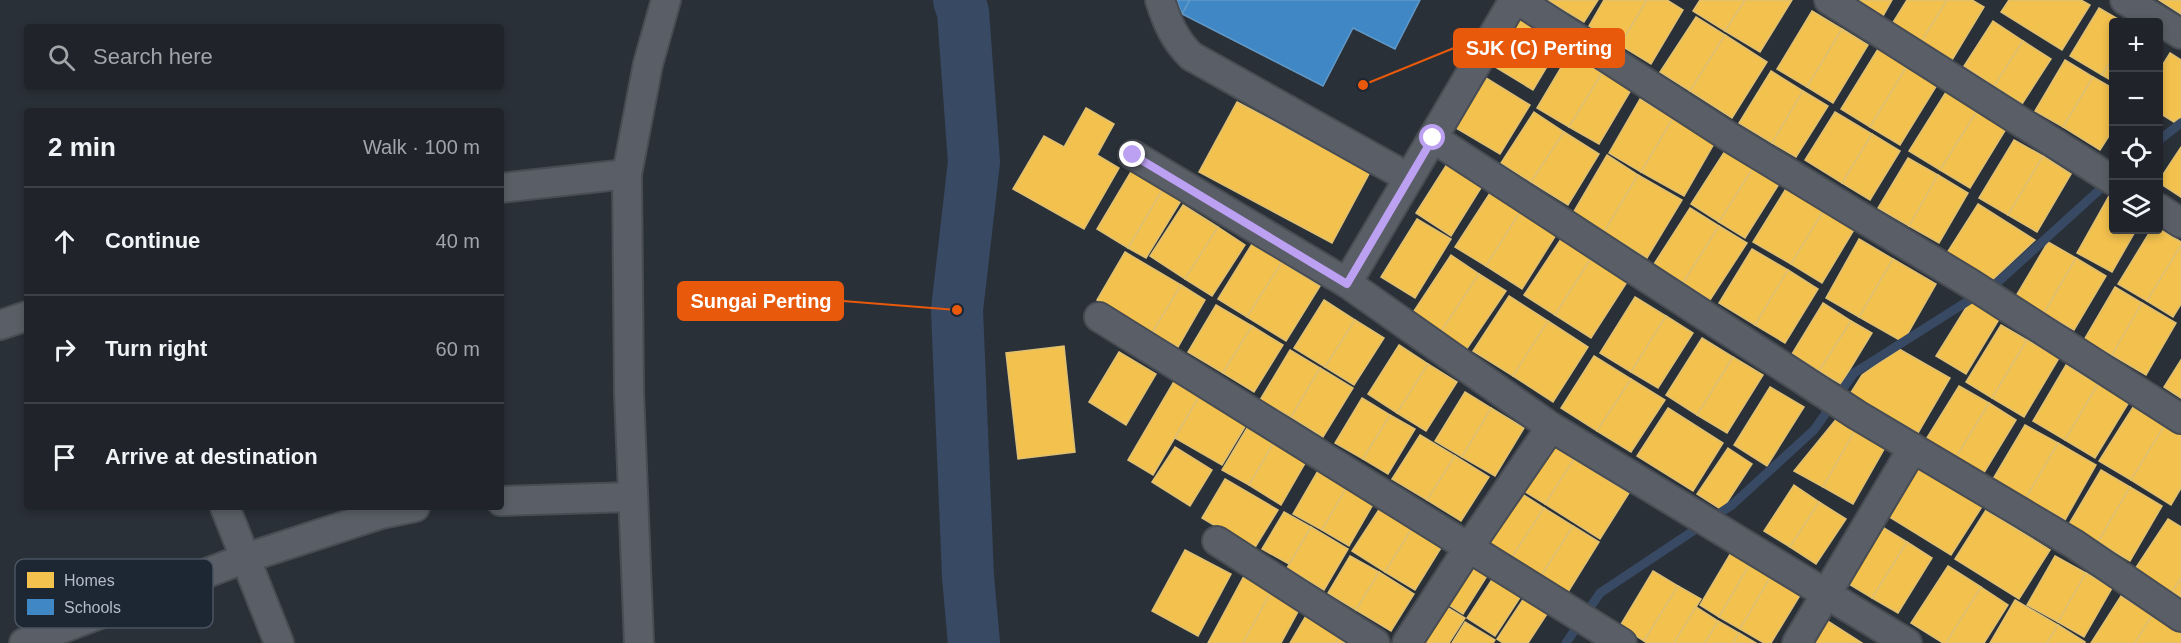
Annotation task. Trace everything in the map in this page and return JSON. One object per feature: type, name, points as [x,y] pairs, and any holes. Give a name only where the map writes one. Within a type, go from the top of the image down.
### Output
[{"type":"street","points":[[639,643],[628,393],[627,174],[648,64],[666,0]]},
{"type":"street","points":[[1160,0],[1172,33],[1191,56],[1409,178]]},
{"type":"street","points":[[1347,284],[1516,0],[1731,138],[1971,284],[2181,419]]},
{"type":"street","points":[[1829,0],[2107,177]]},
{"type":"street","points":[[2125,0],[2181,34]]},
{"type":"street","points":[[1433,138],[1846,407],[2074,544],[2181,617]]},
{"type":"street","points":[[1133,155],[1347,284],[1551,427],[1907,643]]},
{"type":"street","points":[[504,188],[627,174]]},
{"type":"street","points":[[2163,211],[2181,223]]},
{"type":"street","points":[[0,325],[24,317]]},
{"type":"street","points":[[1099,317],[1622,643]]},
{"type":"street","points":[[1407,643],[1551,427]]},
{"type":"street","points":[[1797,643],[1913,448]]},
{"type":"street","points":[[504,501],[632,497]]},
{"type":"street","points":[[226,510],[279,643]]},
{"type":"street","points":[[213,571],[381,514],[400,510]]},
{"type":"street","points":[[1217,541],[1375,643]]},
{"type":"street","points":[[24,643],[63,628]]},
{"type":"building: Homes","points":[[1547,0],[1598,0],[1584,22]]},
{"type":"building: Homes","points":[[1604,0],[1647,0],[1620,45],[1589,26]]},
{"type":"building: Homes","points":[[1647,0],[1667,0],[1683,10],[1651,64],[1620,45]]},
{"type":"building: Homes","points":[[1700,0],[1745,0],[1725,31],[1693,11]]},
{"type":"building: Homes","points":[[1745,0],[1792,0],[1760,52],[1725,31]]},
{"type":"building: Homes","points":[[1857,0],[1892,0],[1883,16]]},
{"type":"building: Homes","points":[[1907,0],[1947,0],[1921,42],[1892,24]]},
{"type":"building: Homes","points":[[1947,0],[1972,0],[1984,7],[1952,60],[1921,42]]},
{"type":"building: Homes","points":[[2009,0],[2081,0],[2090,5],[2062,50],[2001,12]]},
{"type":"building: Homes","points":[[2159,0],[2181,0],[2181,14]]},
{"type":"building: Homes","points":[[2099,8],[2116,18],[2109,18],[2109,64],[2102,75],[2070,56]]},
{"type":"building: Homes","points":[[1812,11],[1842,29],[1807,87],[1777,69]]},
{"type":"building: Homes","points":[[1515,16],[1561,43],[1533,90],[1487,62]]},
{"type":"building: Homes","points":[[1696,17],[1725,35],[1690,91],[1660,72]]},
{"type":"building: Homes","points":[[1993,21],[2023,41],[1994,86],[1964,66]]},
{"type":"building: Homes","points":[[1842,29],[1868,45],[1833,103],[1807,87]]},
{"type":"building: Homes","points":[[1725,35],[1767,62],[1732,118],[1690,91]]},
{"type":"building: Homes","points":[[2023,41],[2051,59],[2022,104],[1994,86]]},
{"type":"building: Homes","points":[[1878,49],[1907,66],[1870,127],[1841,109]]},
{"type":"building: Homes","points":[[2170,53],[2181,60],[2181,117],[2174,122],[2163,115],[2163,64]]},
{"type":"building: Homes","points":[[1569,54],[1602,73],[1569,127],[1537,108]]},
{"type":"building: Homes","points":[[2065,60],[2093,77],[2063,127],[2035,111]]},
{"type":"building: Homes","points":[[2109,64],[2109,79],[2102,75]]},
{"type":"building: Homes","points":[[1907,66],[1937,85],[1900,145],[1870,127]]},
{"type":"building: Homes","points":[[1771,71],[1803,91],[1772,143],[1739,123]]},
{"type":"building: Homes","points":[[1602,73],[1631,90],[1599,144],[1569,127]]},
{"type":"building: Homes","points":[[2093,77],[2109,86],[2109,136],[2100,150],[2063,127]]},
{"type":"building: Homes","points":[[1486,78],[1530,105],[1500,154],[1456,128]]},
{"type":"building: Homes","points":[[1803,91],[1828,106],[1796,157],[1772,143]]},
{"type":"building: Homes","points":[[1946,92],[1977,111],[1940,170],[1909,151]]},
{"type":"building: Homes","points":[[1640,99],[1673,118],[1641,172],[1609,153]]},
{"type":"building: Homes","points":[[1237,102],[1370,172],[1332,243],[1199,172]]},
{"type":"building: Homes","points":[[1086,108],[1114,124],[1097,155],[1119,168],[1084,229],[1013,189],[1044,136],[1064,147]]},
{"type":"building: Homes","points":[[1977,111],[2006,129],[1970,188],[1940,170]]},
{"type":"building: Homes","points":[[1534,112],[1564,132],[1531,182],[1501,163]]},
{"type":"building: Homes","points":[[1835,112],[1872,134],[1842,183],[1805,160]]},
{"type":"building: Homes","points":[[1673,118],[1715,142],[1684,196],[1641,172]]},
{"type":"building: Homes","points":[[1564,132],[1599,154],[1568,205],[1531,182]]},
{"type":"building: Homes","points":[[1872,134],[1900,151],[1870,200],[1842,183]]},
{"type":"building: Homes","points":[[2014,140],[2043,156],[2008,215],[1979,198]]},
{"type":"building: Homes","points":[[2181,147],[2181,197],[2163,185],[2163,174]]},
{"type":"building: Homes","points":[[1725,151],[1753,168],[1719,222],[1691,204]]},
{"type":"building: Homes","points":[[1607,155],[1638,175],[1604,232],[1573,213]]},
{"type":"building: Homes","points":[[2043,156],[2071,174],[2037,232],[2008,215]]},
{"type":"building: Homes","points":[[1908,158],[1938,175],[1909,226],[1878,208]]},
{"type":"building: Homes","points":[[1449,161],[1484,183],[1451,236],[1416,213]]},
{"type":"building: Homes","points":[[1753,168],[1779,184],[1745,238],[1719,222]]},
{"type":"building: Homes","points":[[1132,170],[1163,189],[1128,248],[1097,229]]},
{"type":"building: Homes","points":[[1638,175],[1682,200],[1647,258],[1604,232]]},
{"type":"building: Homes","points":[[1938,175],[1968,193],[1939,243],[1909,226]]},
{"type":"building: Homes","points":[[1787,187],[1824,210],[1791,264],[1753,242]]},
{"type":"building: Homes","points":[[1163,189],[1182,199],[1146,258],[1128,248]]},
{"type":"building: Homes","points":[[1490,193],[1520,212],[1486,266],[1455,247]]},
{"type":"building: Homes","points":[[2109,196],[2109,234],[2134,234],[2112,272],[2077,253]]},
{"type":"building: Homes","points":[[1978,204],[2035,240],[1989,283],[1945,256]]},
{"type":"building: Homes","points":[[1183,205],[1218,227],[1185,279],[1150,256]]},
{"type":"building: Homes","points":[[1690,208],[1719,226],[1683,283],[1654,264]]},
{"type":"building: Homes","points":[[1824,210],[1855,228],[1822,283],[1791,264]]},
{"type":"building: Homes","points":[[1520,212],[1556,235],[1522,289],[1486,266]]},
{"type":"building: Homes","points":[[1417,219],[1451,239],[1415,298],[1381,277]]},
{"type":"building: Homes","points":[[1719,226],[1747,243],[1710,300],[1683,283]]},
{"type":"building: Homes","points":[[1218,227],[1245,245],[1212,296],[1185,279]]},
{"type":"building: Homes","points":[[2163,231],[2181,242],[2147,301],[2118,284],[2149,234],[2163,234]]},
{"type":"building: Homes","points":[[1561,239],[1591,258],[1555,315],[1524,295]]},
{"type":"building: Homes","points":[[1859,239],[1893,259],[1859,317],[1826,298]]},
{"type":"building: Homes","points":[[2048,242],[2076,258],[2044,313],[2016,296]]},
{"type":"building: Homes","points":[[1252,244],[1282,262],[1247,317],[1218,299]]},
{"type":"building: Homes","points":[[2181,245],[2181,304],[2173,317],[2147,301]]},
{"type":"building: Homes","points":[[1752,249],[1788,270],[1755,325],[1719,303]]},
{"type":"building: Homes","points":[[1125,252],[1181,285],[1152,333],[1097,300]]},
{"type":"building: Homes","points":[[1451,255],[1479,274],[1440,333],[1412,314]]},
{"type":"building: Homes","points":[[1591,258],[1627,282],[1591,338],[1555,315]]},
{"type":"building: Homes","points":[[2076,258],[2106,276],[2074,330],[2044,313]]},
{"type":"building: Homes","points":[[1893,259],[1936,284],[1903,342],[1859,317]]},
{"type":"building: Homes","points":[[1282,262],[1320,286],[1286,341],[1247,317]]},
{"type":"building: Homes","points":[[1788,270],[1818,289],[1785,343],[1755,325]]},
{"type":"building: Homes","points":[[1479,274],[1506,291],[1466,350],[1440,333]]},
{"type":"building: Homes","points":[[1181,285],[1205,300],[1178,347],[1152,333]]},
{"type":"building: Homes","points":[[2115,287],[2142,303],[2112,355],[2084,340]]},
{"type":"building: Homes","points":[[1509,296],[1548,321],[1513,376],[1473,351]]},
{"type":"building: Homes","points":[[1635,297],[1666,316],[1631,372],[1600,353]]},
{"type":"building: Homes","points":[[1972,298],[2001,316],[1966,374],[1936,356]]},
{"type":"building: Homes","points":[[1324,300],[1355,320],[1325,367],[1294,348]]},
{"type":"building: Homes","points":[[1823,303],[1851,321],[1819,371],[1792,354]]},
{"type":"building: Homes","points":[[2142,303],[2176,323],[2146,375],[2112,355]]},
{"type":"building: Homes","points":[[1216,305],[1252,326],[1223,373],[1188,352]]},
{"type":"building: Homes","points":[[1666,316],[1693,333],[1658,388],[1631,372]]},
{"type":"building: Homes","points":[[1355,320],[1384,338],[1354,385],[1325,367]]},
{"type":"building: Homes","points":[[1548,321],[1588,347],[1553,402],[1513,376]]},
{"type":"building: Homes","points":[[1851,321],[1872,333],[1841,384],[1819,371]]},
{"type":"building: Homes","points":[[2001,325],[2027,340],[1992,398],[1966,382]]},
{"type":"building: Homes","points":[[1252,326],[1283,345],[1254,392],[1223,373]]},
{"type":"building: Homes","points":[[1702,338],[1733,357],[1697,415],[1666,395]]},
{"type":"building: Homes","points":[[2027,340],[2059,358],[2024,417],[1992,398]]},
{"type":"building: Homes","points":[[1399,345],[1428,364],[1397,413],[1368,394]]},
{"type":"building: Homes","points":[[1064,346],[1075,452],[1018,459],[1006,353]]},
{"type":"building: Homes","points":[[1899,349],[1950,378],[1918,433],[1850,394],[1862,375]]},
{"type":"building: Homes","points":[[1290,350],[1320,368],[1291,417],[1260,400]]},
{"type":"building: Homes","points":[[1119,352],[1156,374],[1126,425],[1089,402]]},
{"type":"building: Homes","points":[[1594,356],[1631,379],[1597,431],[1561,408]]},
{"type":"building: Homes","points":[[1733,357],[1763,375],[1727,433],[1697,415]]},
{"type":"building: Homes","points":[[2181,360],[2181,398],[2164,387]]},
{"type":"building: Homes","points":[[1428,364],[1457,382],[1426,431],[1397,413]]},
{"type":"building: Homes","points":[[2066,365],[2098,384],[2065,440],[2033,421]]},
{"type":"building: Homes","points":[[1320,368],[1353,388],[1323,437],[1291,417]]},
{"type":"building: Homes","points":[[1176,378],[1201,393],[1153,475],[1128,460]]},
{"type":"building: Homes","points":[[1631,379],[1665,400],[1631,452],[1597,431]]},
{"type":"building: Homes","points":[[2098,384],[2129,402],[2095,458],[2065,440]]},
{"type":"building: Homes","points":[[1959,386],[1989,403],[1955,459],[1925,441]]},
{"type":"building: Homes","points":[[1770,387],[1804,407],[1767,466],[1734,445]]},
{"type":"building: Homes","points":[[1465,392],[1491,408],[1462,457],[1435,441]]},
{"type":"building: Homes","points":[[1201,393],[1249,420],[1222,465],[1175,438]]},
{"type":"building: Homes","points":[[1362,398],[1390,415],[1363,459],[1335,443]]},
{"type":"building: Homes","points":[[1989,403],[2016,420],[1982,476],[1955,459]]},
{"type":"building: Homes","points":[[2135,404],[2166,423],[2131,480],[2099,461]]},
{"type":"building: Homes","points":[[1491,408],[1524,428],[1495,476],[1462,457]]},
{"type":"building: Homes","points":[[1668,408],[1723,443],[1693,491],[1637,456]]},
{"type":"building: Homes","points":[[1390,415],[1415,429],[1388,474],[1363,459]]},
{"type":"building: Homes","points":[[1838,417],[1857,427],[1823,487],[1794,471]]},
{"type":"building: Homes","points":[[1250,423],[1276,439],[1249,485],[1222,470]]},
{"type":"building: Homes","points":[[2166,423],[2181,431],[2181,488],[2171,505],[2131,480]]},
{"type":"building: Homes","points":[[2025,425],[2058,443],[2026,498],[1993,479]]},
{"type":"building: Homes","points":[[1857,427],[1887,444],[1853,504],[1823,487]]},
{"type":"building: Homes","points":[[1420,435],[1455,456],[1427,500],[1392,479]]},
{"type":"building: Homes","points":[[1276,439],[1308,458],[1281,505],[1249,485]]},
{"type":"building: Homes","points":[[1548,442],[1574,459],[1545,504],[1519,488]]},
{"type":"building: Homes","points":[[2058,443],[2096,465],[2065,520],[2026,498]]},
{"type":"building: Homes","points":[[1175,447],[1212,470],[1190,506],[1152,482]]},
{"type":"building: Homes","points":[[1728,448],[1752,464],[1722,510],[1697,494]]},
{"type":"building: Homes","points":[[1455,456],[1489,477],[1461,521],[1427,500]]},
{"type":"building: Homes","points":[[1574,459],[1629,493],[1600,539],[1545,504]]},
{"type":"building: Homes","points":[[1915,463],[1983,505],[1951,555],[1883,513]]},
{"type":"building: Homes","points":[[1319,469],[1348,485],[1322,530],[1293,514]]},
{"type":"building: Homes","points":[[2101,470],[2130,487],[2098,542],[2069,524]]},
{"type":"building: Homes","points":[[1225,479],[1278,510],[1254,549],[1202,518]]},
{"type":"building: Homes","points":[[1348,485],[1375,501],[1349,546],[1322,530]]},
{"type":"building: Homes","points":[[1794,485],[1819,502],[1790,547],[1764,531]]},
{"type":"building: Homes","points":[[2130,487],[2162,506],[2130,561],[2098,542]]},
{"type":"building: Homes","points":[[1516,490],[1544,508],[1512,557],[1484,540]]},
{"type":"building: Homes","points":[[1819,502],[1846,519],[1816,564],[1790,547]]},
{"type":"building: Homes","points":[[1382,505],[1414,525],[1385,572],[1352,551]]},
{"type":"building: Homes","points":[[1544,508],[1573,526],[1541,576],[1512,557]]},
{"type":"building: Homes","points":[[1986,510],[2050,550],[2019,599],[1955,559]]},
{"type":"building: Homes","points":[[1284,512],[1311,527],[1289,564],[1262,549]]},
{"type":"building: Homes","points":[[2168,519],[2181,527],[2181,578],[2172,592],[2135,569]]},
{"type":"building: Homes","points":[[1874,522],[1907,542],[1872,598],[1839,578]]},
{"type":"building: Homes","points":[[1414,525],[1444,543],[1415,590],[1385,572]]},
{"type":"building: Homes","points":[[1573,526],[1599,542],[1568,592],[1541,576]]},
{"type":"building: Homes","points":[[1311,527],[1348,549],[1324,590],[1287,568]]},
{"type":"building: Homes","points":[[1907,542],[1932,558],[1898,613],[1872,598]]},
{"type":"building: Homes","points":[[1735,546],[1754,557],[1719,617],[1700,605]]},
{"type":"building: Homes","points":[[1185,550],[1231,574],[1198,636],[1152,611]]},
{"type":"building: Homes","points":[[1350,556],[1379,572],[1356,610],[1328,593]]},
{"type":"building: Homes","points":[[2055,556],[2086,573],[2058,622],[2027,605]]},
{"type":"building: Homes","points":[[1754,557],[1775,569],[1740,629],[1719,617]]},
{"type":"building: Homes","points":[[1468,564],[1487,576],[1463,614],[1444,602]]},
{"type":"building: Homes","points":[[1948,566],[1981,587],[1946,643],[1943,643],[1911,623]]},
{"type":"building: Homes","points":[[1775,569],[1805,587],[1771,643],[1764,643],[1740,629]]},
{"type":"building: Homes","points":[[1653,571],[1678,586],[1644,641],[1620,626]]},
{"type":"building: Homes","points":[[1379,572],[1414,594],[1391,631],[1356,610]]},
{"type":"building: Homes","points":[[2086,573],[2112,588],[2084,637],[2058,622]]},
{"type":"building: Homes","points":[[1244,576],[1272,590],[1243,643],[1208,643]]},
{"type":"building: Homes","points":[[1493,578],[1521,596],[1495,636],[1467,618]]},
{"type":"building: Homes","points":[[2181,578],[2181,598],[2172,592]]},
{"type":"building: Homes","points":[[1678,586],[1701,599],[1674,643],[1647,643],[1644,641]]},
{"type":"building: Homes","points":[[1981,587],[2008,605],[1984,643],[1946,643]]},
{"type":"building: Homes","points":[[1272,590],[1301,606],[1281,643],[1243,643]]},
{"type":"building: Homes","points":[[2121,596],[2152,615],[2135,643],[2091,643]]},
{"type":"building: Homes","points":[[1524,598],[1547,614],[1528,643],[1503,643],[1497,639]]},
{"type":"building: Homes","points":[[2015,600],[2058,625],[2047,643],[1990,643]]},
{"type":"building: Homes","points":[[1440,603],[1465,618],[1449,643],[1414,643]]},
{"type":"building: Homes","points":[[1696,607],[1718,621],[1705,643],[1674,643]]},
{"type":"building: Homes","points":[[1307,614],[1341,633],[1336,643],[1290,643]]},
{"type":"building: Homes","points":[[2152,615],[2181,633],[2181,643],[2135,643]]},
{"type":"building: Homes","points":[[1826,620],[1862,643],[1812,643]]},
{"type":"building: Homes","points":[[1718,621],[1739,633],[1733,643],[1705,643]]},
{"type":"building: Homes","points":[[1465,622],[1495,640],[1493,643],[1452,643]]},
{"type":"building: Homes","points":[[2058,625],[2085,642],[2085,643],[2047,643]]},
{"type":"building: Homes","points":[[1341,633],[1358,643],[1336,643]]},
{"type":"building: Homes","points":[[1739,633],[1756,643],[1733,643]]},
{"type":"building: Schools","points":[[1177,0],[1190,0],[1182,14]]},
{"type":"building: Schools","points":[[1190,0],[1420,0],[1395,49],[1353,28],[1323,86],[1182,14]]},
{"type":"waterway","points":[[959,0],[963,12],[974,162],[957,310],[968,577],[974,643]]},
{"type":"waterway","points":[[2163,137],[2181,123]]},
{"type":"waterway","points":[[1566,643],[1600,593],[1732,505],[1814,430],[1854,373],[1998,282],[2107,183]]},
{"type":"place","name":"SJK (C) Perting","points":[[1363,85]]},
{"type":"place","name":"Sungai Perting","points":[[957,310]]},
{"type":"route","points":[[1133,155],[1347,284],[1433,138]]}]
